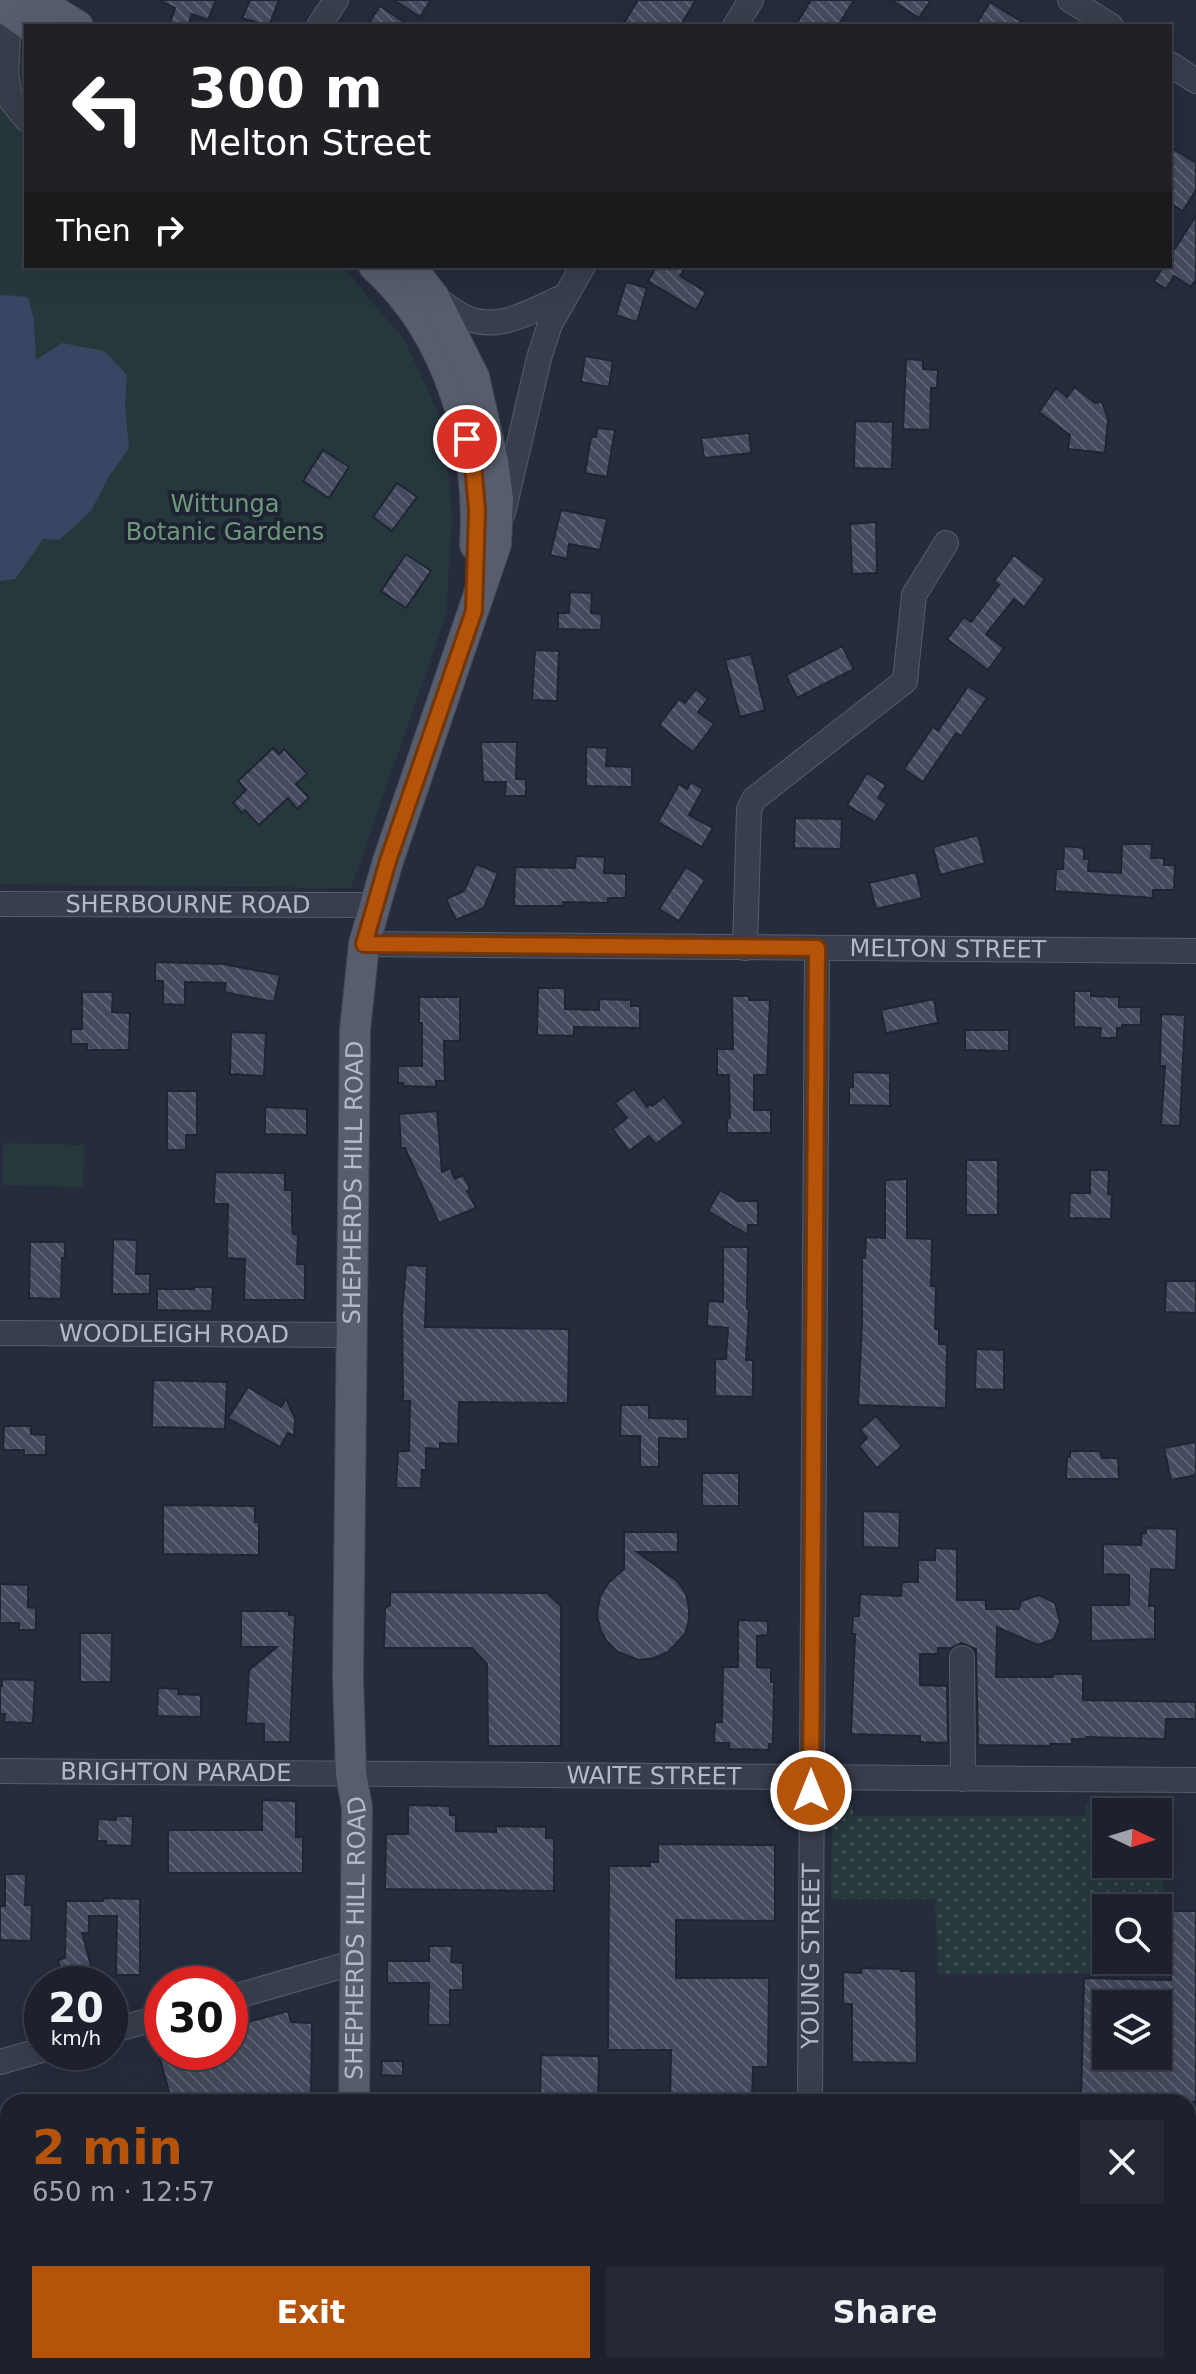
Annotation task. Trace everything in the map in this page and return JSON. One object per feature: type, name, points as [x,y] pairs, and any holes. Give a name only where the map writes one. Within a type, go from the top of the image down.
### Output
[{"type":"main road","points":[[22,13],[69,24]]},
{"type":"main road","name":"SHEPHERDS HILL ROAD","points":[[376,268],[418,316],[454,387],[473,464],[477,510],[474,611]]},
{"type":"main road","name":"SHEPHERDS HILL ROAD","points":[[336,2094],[357,1807],[351,1774],[348,1678],[355,1030],[364,944],[388,861],[496,544],[498,499],[493,461],[474,377],[434,297],[412,268]]},
{"type":"main road","name":"SHEPHERDS HILL ROAD","points":[[347,1965],[354,2094]]},
{"type":"street","points":[[320,24],[336,0]]},
{"type":"street","points":[[736,24],[751,0]]},
{"type":"street","points":[[1070,0],[1108,24]]},
{"type":"street","points":[[22,13],[8,35],[6,74],[10,99],[24,116]]},
{"type":"street","points":[[1172,65],[1196,81]]},
{"type":"street","points":[[496,544],[539,358],[550,324],[582,268]]},
{"type":"street","points":[[434,297],[467,318],[490,324],[509,320],[563,297]]},
{"type":"street","points":[[745,948],[749,810],[754,799],[905,681],[914,595],[946,543]]},
{"type":"street","name":"SHERBOURNE ROAD","points":[[0,904],[375,905]]},
{"type":"street","name":"MELTON STREET","points":[[364,944],[1196,951]]},
{"type":"street","name":"YOUNG STREET","points":[[810,2094],[817,948]]},
{"type":"street","name":"WOODLEIGH ROAD","points":[[0,1333],[350,1335]]},
{"type":"street","points":[[962,1658],[963,1779]]},
{"type":"street","name":"BRIGHTON PARADE","points":[[0,1771],[351,1774]]},
{"type":"street","name":"WAITE STREET","points":[[351,1774],[1196,1780]]},
{"type":"street","points":[[248,1993],[347,1965]]},
{"type":"street","points":[[0,2062],[24,2055]]},
{"type":"green space","name":"Wittunga Botanic Gardens","points":[[0,39],[24,56],[24,268],[344,268],[405,341],[444,425],[452,516],[446,615],[351,888],[0,884]]},
{"type":"green space","points":[[3,1143],[84,1145],[83,1187],[2,1185]]},
{"type":"green space","points":[[1086,1803],[1092,1803],[1092,1878],[1162,1878],[1163,1894],[1092,1894],[1092,1973],[938,1974],[935,1899],[831,1899],[832,1812],[838,1804],[853,1804],[853,1816],[1085,1816]]},
{"type":"water","points":[[0,296],[28,297],[34,321],[36,360],[62,343],[104,351],[127,375],[125,407],[129,448],[109,476],[91,511],[59,540],[43,539],[15,579],[0,581]]},
{"type":"building","points":[[158,0],[216,0],[208,20],[192,14],[189,24],[170,23],[175,8]]},
{"type":"building","points":[[250,0],[279,0],[270,24],[242,18]]},
{"type":"building","points":[[394,0],[431,0],[420,17]]},
{"type":"building","points":[[638,0],[696,0],[681,24],[623,24]]},
{"type":"building","points":[[811,0],[854,0],[839,24],[796,24]]},
{"type":"building","points":[[891,0],[931,0],[919,18]]},
{"type":"building","points":[[990,2],[1025,24],[976,24]]},
{"type":"building","points":[[380,6],[407,24],[368,24]]},
{"type":"building","points":[[1172,148],[1196,163],[1196,190],[1183,211],[1172,204]]},
{"type":"building","points":[[1196,216],[1196,279],[1191,287],[1174,276],[1166,289],[1154,281],[1163,268],[1172,268],[1172,253]]},
{"type":"building","points":[[656,268],[685,268],[680,276],[706,292],[696,310],[648,281]]},
{"type":"building","points":[[626,282],[647,288],[637,322],[616,315]]},
{"type":"building","points":[[585,356],[613,361],[609,387],[581,382]]},
{"type":"building","points":[[906,359],[923,360],[923,369],[938,370],[937,388],[931,388],[930,430],[903,429]]},
{"type":"building","points":[[1075,387],[1095,403],[1102,402],[1108,419],[1105,453],[1068,449],[1070,435],[1039,412],[1056,388],[1067,397]]},
{"type":"building","points":[[855,421],[893,422],[892,469],[854,468]]},
{"type":"building","points":[[598,428],[615,430],[607,477],[585,473],[591,437],[596,437]]},
{"type":"building","points":[[749,433],[751,453],[704,458],[701,438]]},
{"type":"building","points":[[323,450],[349,467],[329,498],[303,481]]},
{"type":"building","points":[[397,483],[417,497],[392,531],[373,517]]},
{"type":"building","points":[[561,510],[607,519],[600,550],[569,544],[567,559],[550,555]]},
{"type":"building","points":[[876,522],[877,573],[852,574],[850,524]]},
{"type":"building","points":[[406,554],[431,571],[406,608],[381,591]]},
{"type":"building","points":[[1014,555],[1045,579],[1024,607],[1014,599],[986,634],[1004,648],[988,670],[947,639],[964,617],[971,622],[999,585],[994,581]]},
{"type":"building","points":[[570,592],[592,593],[591,613],[602,614],[601,630],[558,629],[558,613],[569,613]]},
{"type":"building","points":[[842,646],[854,669],[797,698],[786,675]]},
{"type":"building","points":[[535,650],[559,651],[557,701],[532,700]]},
{"type":"building","points":[[751,654],[765,710],[740,717],[725,660]]},
{"type":"building","points":[[968,686],[987,698],[961,736],[956,733],[923,782],[904,769],[933,727],[938,731]]},
{"type":"building","points":[[696,689],[708,699],[698,712],[714,724],[693,752],[659,725],[679,699],[685,703]]},
{"type":"building","points":[[481,742],[517,742],[516,779],[526,779],[526,796],[505,796],[506,782],[483,782]]},
{"type":"building","points":[[586,747],[607,748],[606,766],[632,767],[632,787],[586,786]]},
{"type":"building","points":[[273,748],[279,754],[284,749],[307,774],[296,784],[309,798],[297,809],[288,798],[259,825],[245,810],[242,813],[233,803],[246,790],[238,781]]},
{"type":"building","points":[[867,773],[886,785],[878,798],[887,804],[875,822],[847,805]]},
{"type":"building","points":[[691,782],[703,789],[689,815],[713,828],[702,847],[658,822],[679,784],[687,789]]},
{"type":"building","points":[[795,818],[842,819],[841,849],[794,848]]},
{"type":"building","points":[[978,835],[985,863],[940,875],[933,847]]},
{"type":"building","points":[[1122,844],[1152,844],[1151,858],[1164,858],[1164,865],[1175,865],[1174,890],[1153,890],[1153,898],[1055,891],[1056,869],[1063,869],[1064,846],[1084,848],[1084,859],[1089,859],[1088,871],[1121,873]]},
{"type":"building","points":[[576,856],[605,857],[604,873],[626,874],[626,898],[608,898],[608,903],[563,902],[563,906],[514,906],[515,867],[575,868]]},
{"type":"building","points":[[476,864],[498,873],[484,908],[456,920],[446,899],[464,891]]},
{"type":"building","points":[[686,867],[705,880],[679,921],[659,909]]},
{"type":"building","points":[[916,872],[922,898],[876,909],[869,883]]},
{"type":"building","points":[[155,962],[223,964],[280,975],[274,1002],[224,992],[226,983],[185,982],[185,1005],[163,1004],[163,981],[155,981]]},
{"type":"building","points":[[538,988],[565,988],[565,1009],[599,1010],[599,999],[631,1000],[631,1006],[640,1006],[640,1028],[574,1027],[574,1036],[537,1035]]},
{"type":"building","points":[[1074,991],[1091,991],[1091,996],[1119,997],[1119,1007],[1141,1007],[1141,1025],[1122,1025],[1122,1028],[1117,1028],[1117,1038],[1100,1038],[1101,1028],[1074,1027]]},
{"type":"building","points":[[82,992],[113,992],[112,1012],[130,1013],[129,1050],[87,1050],[87,1044],[71,1044],[71,1029],[82,1029]]},
{"type":"building","points":[[732,996],[770,1000],[767,1075],[754,1075],[754,1110],[771,1110],[771,1133],[727,1133],[727,1119],[730,1118],[729,1075],[717,1075],[717,1049],[733,1049]]},
{"type":"building","points":[[419,997],[460,997],[460,1041],[444,1041],[445,1081],[436,1081],[436,1087],[403,1086],[403,1083],[398,1083],[398,1066],[422,1066]]},
{"type":"building","points":[[934,999],[938,1023],[886,1033],[881,1010]]},
{"type":"building","points":[[1161,1014],[1185,1015],[1180,1126],[1161,1125],[1165,1066],[1160,1066]]},
{"type":"building","points":[[965,1030],[1009,1030],[1009,1051],[965,1050]]},
{"type":"building","points":[[231,1032],[266,1033],[264,1076],[230,1074]]},
{"type":"building","points":[[853,1072],[890,1073],[890,1106],[849,1105]]},
{"type":"building","points":[[634,1089],[647,1107],[664,1097],[684,1123],[656,1144],[649,1136],[629,1151],[613,1129],[627,1118],[615,1103]]},
{"type":"building","points":[[167,1091],[197,1091],[197,1135],[186,1135],[186,1150],[167,1150]]},
{"type":"building","points":[[265,1107],[307,1109],[307,1135],[265,1134]]},
{"type":"building","points":[[437,1111],[442,1172],[450,1168],[455,1179],[463,1175],[476,1208],[439,1223],[405,1148],[401,1148],[399,1114]]},
{"type":"building","points":[[966,1160],[998,1160],[998,1215],[966,1215]]},
{"type":"building","points":[[1090,1170],[1109,1170],[1111,1219],[1069,1218],[1070,1193],[1090,1193]]},
{"type":"building","points":[[215,1172],[285,1173],[285,1190],[292,1190],[293,1234],[298,1234],[297,1264],[305,1264],[305,1300],[244,1300],[245,1259],[227,1258],[228,1204],[214,1204]]},
{"type":"building","points":[[907,1179],[907,1238],[932,1239],[931,1286],[936,1286],[935,1329],[939,1329],[939,1344],[947,1344],[946,1408],[858,1405],[862,1258],[865,1258],[866,1237],[885,1238],[885,1180]]},
{"type":"building","points":[[720,1190],[738,1201],[758,1201],[758,1225],[748,1225],[748,1235],[708,1211]]},
{"type":"building","points":[[113,1239],[137,1240],[136,1274],[150,1274],[150,1294],[112,1294]]},
{"type":"building","points":[[30,1242],[65,1242],[61,1299],[29,1298]]},
{"type":"building","points":[[723,1247],[748,1247],[746,1360],[753,1360],[753,1397],[715,1396],[715,1359],[726,1359],[728,1328],[707,1326],[708,1301],[723,1302]]},
{"type":"building","points":[[406,1265],[427,1266],[425,1327],[569,1329],[568,1403],[459,1402],[458,1444],[440,1443],[440,1449],[426,1448],[426,1470],[422,1470],[421,1488],[396,1488],[398,1451],[409,1451],[410,1401],[403,1401],[402,1313]]},
{"type":"building","points":[[1166,1281],[1196,1281],[1196,1313],[1165,1312]]},
{"type":"building","points":[[213,1287],[212,1311],[157,1310],[157,1289]]},
{"type":"building","points":[[976,1349],[1004,1350],[1004,1390],[975,1389]]},
{"type":"building","points":[[153,1380],[227,1382],[225,1429],[152,1427]]},
{"type":"building","points":[[248,1387],[281,1407],[286,1399],[295,1418],[294,1436],[288,1433],[280,1447],[228,1418]]},
{"type":"building","points":[[621,1405],[649,1405],[649,1418],[688,1419],[688,1439],[659,1438],[659,1467],[640,1467],[640,1436],[620,1436]]},
{"type":"building","points":[[876,1416],[902,1446],[877,1468],[859,1446],[867,1438],[860,1430]]},
{"type":"building","points":[[4,1426],[31,1426],[31,1434],[46,1435],[46,1455],[24,1455],[24,1450],[3,1450]]},
{"type":"building","points":[[1196,1442],[1196,1475],[1171,1480],[1164,1448]]},
{"type":"building","points":[[1070,1451],[1100,1451],[1102,1458],[1118,1458],[1119,1479],[1066,1479]]},
{"type":"building","points":[[702,1473],[739,1473],[739,1506],[702,1506]]},
{"type":"building","points":[[163,1505],[255,1506],[255,1522],[259,1522],[259,1555],[163,1554]]},
{"type":"building","points":[[863,1511],[900,1512],[899,1548],[863,1547]]},
{"type":"building","points":[[1146,1528],[1177,1529],[1176,1570],[1151,1569],[1149,1606],[1155,1606],[1155,1639],[1091,1641],[1091,1605],[1129,1605],[1129,1575],[1103,1574],[1103,1544],[1141,1545],[1142,1533],[1146,1533]]},
{"type":"building","points":[[624,1532],[678,1532],[678,1552],[637,1552],[677,1581],[686,1594],[689,1608],[685,1634],[668,1652],[654,1658],[639,1660],[618,1652],[600,1629],[597,1614],[600,1597],[608,1583],[624,1569]]},
{"type":"building","points":[[935,1548],[957,1549],[957,1600],[986,1600],[986,1609],[1019,1609],[1021,1601],[1039,1595],[1055,1603],[1060,1622],[1054,1639],[1038,1645],[997,1627],[996,1677],[1083,1674],[1083,1700],[1196,1702],[1196,1719],[1166,1719],[1165,1739],[1086,1737],[1072,1739],[1072,1744],[1050,1746],[978,1745],[976,1649],[961,1643],[951,1648],[938,1648],[938,1654],[920,1654],[920,1685],[947,1686],[948,1743],[920,1742],[920,1736],[851,1734],[853,1616],[859,1616],[860,1594],[901,1596],[902,1582],[918,1582],[918,1560],[935,1560]]},
{"type":"building","points":[[0,1584],[28,1585],[28,1607],[36,1608],[36,1630],[19,1630],[19,1623],[0,1623]]},
{"type":"building","points":[[390,1592],[547,1593],[561,1606],[561,1746],[488,1746],[487,1664],[472,1648],[384,1648],[385,1608],[390,1605]]},
{"type":"building","points":[[241,1611],[289,1611],[289,1615],[295,1615],[290,1742],[264,1742],[264,1724],[246,1723],[249,1670],[277,1647],[241,1647]]},
{"type":"building","points":[[738,1620],[768,1621],[768,1635],[757,1636],[757,1667],[771,1668],[771,1682],[774,1682],[773,1744],[769,1744],[769,1750],[729,1749],[729,1743],[714,1743],[715,1722],[722,1722],[723,1667],[738,1667]]},
{"type":"building","points":[[80,1633],[112,1633],[111,1682],[80,1682]]},
{"type":"building","points":[[2,1679],[35,1680],[33,1723],[4,1722],[5,1714],[0,1714]]},
{"type":"building","points":[[158,1688],[179,1689],[178,1694],[201,1695],[201,1717],[157,1716]]},
{"type":"building","points":[[262,1800],[296,1801],[296,1837],[303,1837],[303,1873],[168,1873],[168,1830],[262,1830]]},
{"type":"building","points":[[408,1805],[450,1806],[450,1815],[456,1815],[456,1831],[496,1832],[496,1826],[546,1827],[546,1838],[554,1838],[554,1891],[385,1889],[386,1834],[408,1834]]},
{"type":"building","points":[[116,1816],[133,1816],[132,1846],[106,1845],[106,1841],[97,1841],[98,1819],[116,1820]]},
{"type":"building","points":[[658,1844],[775,1845],[775,1921],[676,1920],[676,1978],[769,1978],[768,2067],[753,2067],[752,2094],[670,2094],[671,2050],[608,2050],[609,1866],[650,1866],[650,1862],[658,1862]]},
{"type":"building","points":[[5,1874],[26,1874],[25,1905],[32,1905],[31,1941],[0,1940],[0,1906],[5,1906]]},
{"type":"building","points":[[103,1898],[140,1899],[140,1975],[128,1975],[128,1966],[116,1966],[117,1916],[89,1916],[89,1933],[82,1933],[91,1966],[60,1966],[58,1960],[65,1958],[66,1901],[103,1901]]},
{"type":"building","points":[[1172,1911],[1196,1911],[1196,2094],[1081,2094],[1084,1978],[1171,1980]]},
{"type":"building","points":[[429,1946],[452,1946],[451,1962],[463,1963],[463,1990],[450,1990],[450,2025],[428,2025],[429,1983],[387,1983],[387,1961],[429,1961]]},
{"type":"building","points":[[861,1968],[916,1971],[917,2063],[852,2062],[852,2004],[843,2004],[843,1972],[861,1973]]},
{"type":"building","points":[[288,2011],[291,2022],[312,2023],[311,2094],[170,2094],[163,2070],[248,2070],[248,2022]]},
{"type":"building","points":[[541,2055],[599,2056],[598,2094],[540,2094]]},
{"type":"building","points":[[382,2061],[403,2061],[403,2076],[381,2075]]},
{"type":"route","points":[[467,439],[473,464],[477,510],[474,611],[388,861],[364,944],[817,948],[811,1791]]}]
